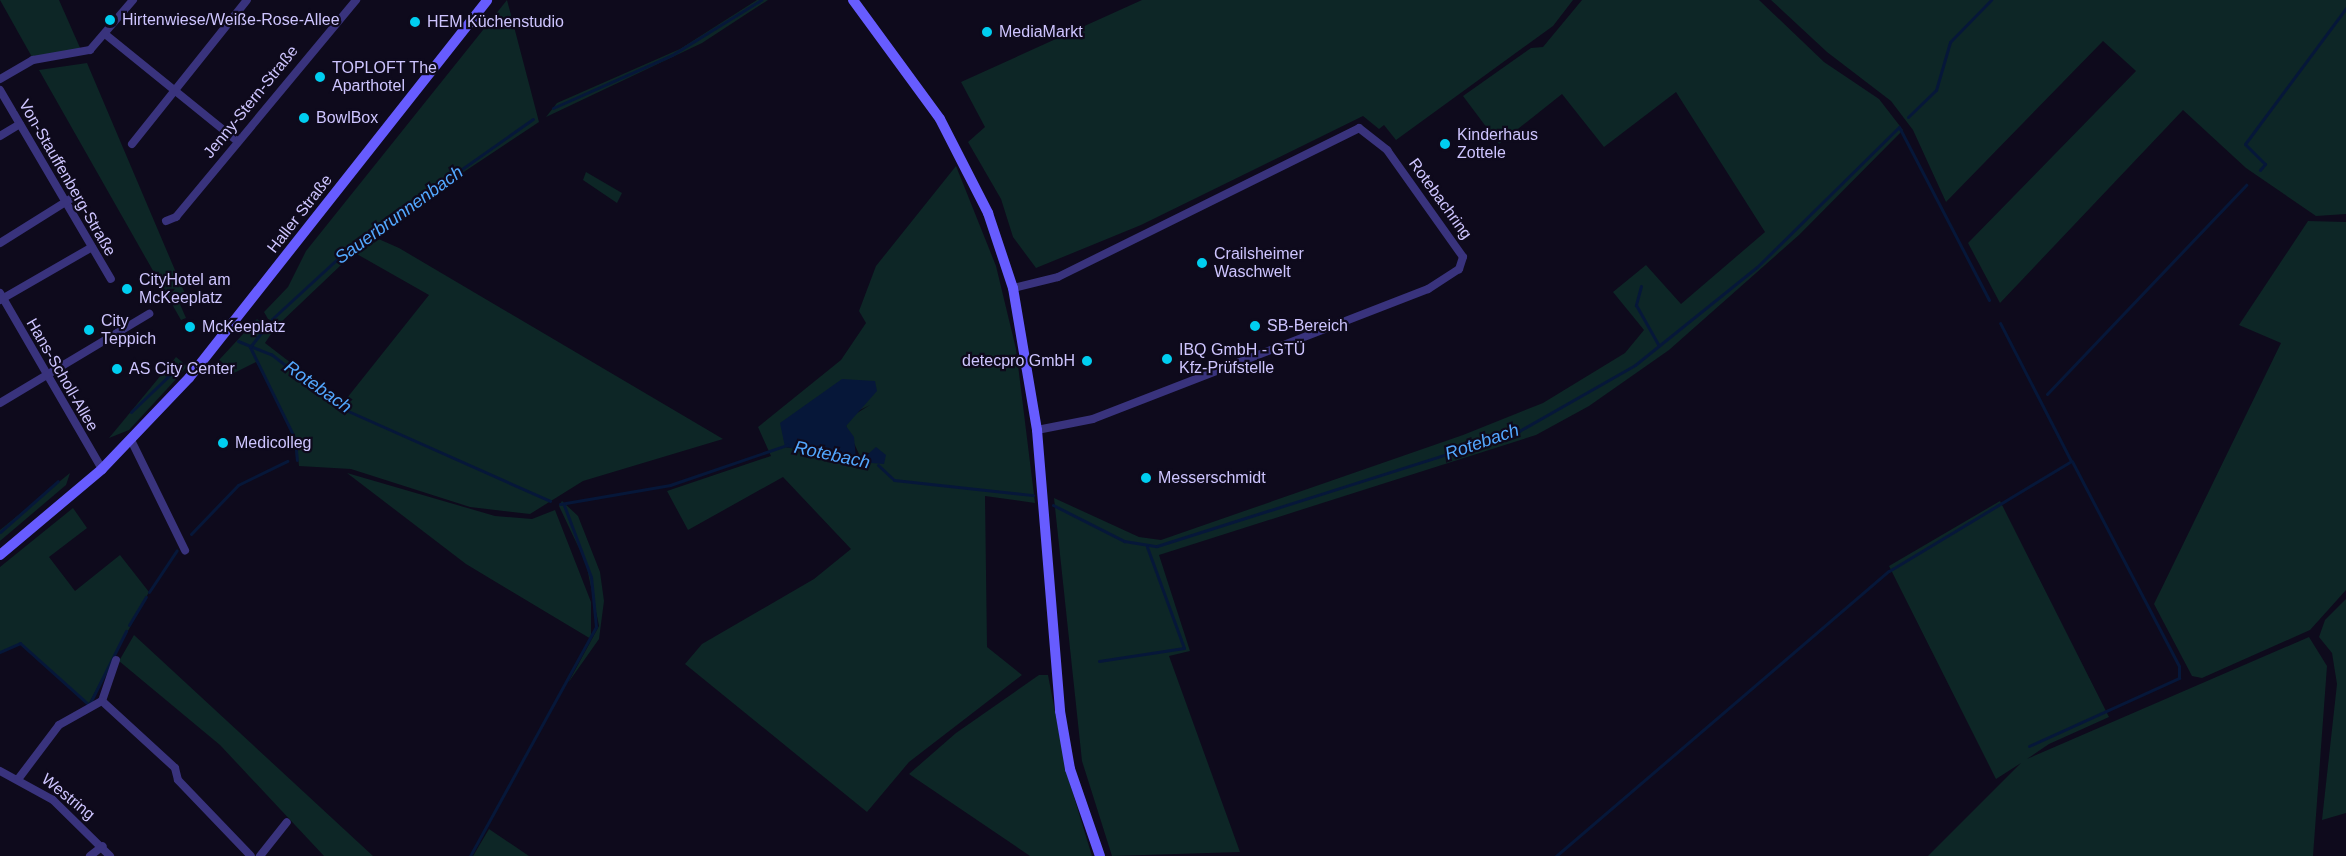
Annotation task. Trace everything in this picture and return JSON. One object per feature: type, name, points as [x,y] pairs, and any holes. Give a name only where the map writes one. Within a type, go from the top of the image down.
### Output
[{"type":"main road","name":"Haller Straße","points":[[0,555],[102,469],[131,441],[232,325],[487,0]]},
{"type":"main road","points":[[853,0],[940,119],[988,213],[1013,288],[1037,430],[1060,711],[1070,770],[1100,856]]},
{"type":"street","points":[[0,79],[33,60],[76,57],[105,34],[133,0]]},
{"type":"street","points":[[132,144],[246,0]]},
{"type":"street","name":"Jenny-Stern-Straße","points":[[166,221],[176,217],[356,0]]},
{"type":"street","points":[[105,34],[237,141]]},
{"type":"street","name":"Von-Stauffenberg-Straße","points":[[0,90],[69,201],[111,279]]},
{"type":"street","points":[[0,136],[20,124]]},
{"type":"street","name":"Rotebachring","points":[[1013,288],[1058,276],[1359,128],[1387,150],[1463,257],[1459,268],[1428,289],[1103,416],[1037,430]]},
{"type":"street","points":[[0,243],[69,201]]},
{"type":"street","points":[[1,297],[92,247]]},
{"type":"street","name":"Hans-Scholl-Allee","points":[[1,297],[102,469]]},
{"type":"street","points":[[0,403],[149,314]]},
{"type":"street","points":[[131,441],[185,550]]},
{"type":"street","points":[[19,778],[59,725],[102,701],[116,660]]},
{"type":"street","points":[[102,701],[176,768],[178,780],[251,856]]},
{"type":"street","name":"Westring","points":[[0,771],[19,778],[66,810],[103,846],[110,856]]},
{"type":"street","points":[[260,856],[287,822]]},
{"type":"street","points":[[90,856],[103,846]]},
{"type":"green space","points":[[0,0],[59,0],[81,50],[32,57]]},
{"type":"green space","points":[[507,0],[539,122],[381,227],[279,324],[268,319],[264,312],[288,287],[306,251]]},
{"type":"green space","points":[[757,0],[768,0],[702,43],[546,117],[557,103],[680,49]]},
{"type":"green space","points":[[1142,0],[1573,0],[1553,26],[1396,140],[1384,125],[1379,129],[1363,116],[1141,225],[1036,268],[1013,237],[1001,199],[968,142],[985,127],[961,82]]},
{"type":"green space","points":[[1582,0],[1759,0],[1824,62],[1879,99],[1903,130],[1799,235],[1669,350],[1589,406],[1536,435],[1159,555],[1190,651],[1169,656],[1240,852],[1112,856],[1082,761],[1054,498],[1139,537],[1161,540],[1463,435],[1543,403],[1625,353],[1644,330],[1613,292],[1646,265],[1681,304],[1765,232],[1676,92],[1604,147],[1562,94],[1499,144],[1463,96],[1531,48],[1543,47]]},
{"type":"green space","points":[[1771,0],[2346,0],[2346,214],[2316,216],[2246,168],[2183,110],[2000,303],[1968,243],[2136,71],[2103,41],[1946,202],[1913,130],[1891,101],[1827,52]]},
{"type":"green space","points":[[87,63],[186,296],[179,302],[186,318],[181,320],[39,70]]},
{"type":"green space","points":[[956,166],[996,266],[1016,349],[1035,503],[985,496],[987,647],[1022,675],[909,762],[867,812],[685,664],[702,644],[814,579],[851,549],[783,477],[688,530],[667,491],[771,456],[758,427],[841,360],[866,323],[859,311],[876,266]],"holes":[[[870,405],[849,418],[846,426],[859,454],[854,459],[785,447]]]},
{"type":"green space","points":[[586,172],[622,193],[617,203],[583,180]]},
{"type":"green space","points":[[2308,221],[2346,222],[2346,590],[2310,630],[2202,678],[2192,676],[2154,604],[2281,343],[2239,325]]},
{"type":"green space","points":[[374,237],[399,248],[723,439],[583,481],[530,514],[470,507],[351,469],[299,466],[296,438],[256,362],[234,373],[219,360],[257,319],[273,331],[265,343],[343,403],[429,295],[355,253]]},
{"type":"green space","points":[[176,357],[187,366],[179,376],[129,430],[109,438]]},
{"type":"green space","points":[[70,473],[66,485],[0,541],[0,530]]},
{"type":"green space","points":[[347,473],[495,516],[532,519],[555,510],[591,602],[591,639],[466,564]]},
{"type":"green space","points":[[562,501],[578,516],[600,572],[604,601],[599,639],[568,683],[599,626],[586,563],[559,506]]},
{"type":"green space","points":[[2000,501],[2109,717],[2049,744],[2027,759],[2309,637],[2327,666],[2313,856],[1928,856],[2021,763],[1996,779],[1889,566]]},
{"type":"green space","points":[[73,508],[87,528],[49,557],[75,591],[120,555],[149,592],[88,705],[20,643],[0,652],[0,567]]},
{"type":"green space","points":[[2346,599],[2346,813],[2322,820],[2337,684],[2332,653],[2319,637],[2325,620]]},
{"type":"green space","points":[[134,635],[373,856],[324,856],[220,745],[119,661]]},
{"type":"green space","points":[[1039,675],[1048,675],[1067,774],[1092,856],[1030,856],[909,774],[956,733]]},
{"type":"green space","points":[[489,829],[529,856],[473,856]]},
{"type":"water","points":[[842,379],[875,381],[877,391],[846,426],[854,437],[856,458],[785,447],[780,423]]},
{"type":"water","points":[[876,447],[886,455],[884,464],[859,462]]},
{"type":"waterway","name":"Sauerbrunnenbach","points":[[553,108],[672,55],[761,0]]},
{"type":"waterway","name":"Rotebach","points":[[1908,117],[1936,90],[1950,42],[1991,0]]},
{"type":"waterway","points":[[2260,170],[2265,164],[2245,144],[2346,8]]},
{"type":"waterway","name":"Sauerbrunnenbach","points":[[272,319],[348,249],[533,119]]},
{"type":"waterway","name":"Rotebach","points":[[1053,505],[1124,541],[1157,546],[1519,431],[1635,365],[1757,267],[1899,127],[1989,300]]},
{"type":"waterway","points":[[2047,394],[2246,185]]},
{"type":"waterway","points":[[1641,286],[1636,305],[1658,344]]},
{"type":"waterway","points":[[1556,856],[1889,571],[2071,461],[2000,323]]},
{"type":"waterway","name":"Sauerbrunnenbach","points":[[250,347],[265,328]]},
{"type":"waterway","name":"Rotebach","points":[[238,341],[271,354],[339,407],[550,501]]},
{"type":"waterway","points":[[250,347],[295,439],[297,460]]},
{"type":"waterway","name":"Sauerbrunnenbach","points":[[131,412],[176,369]]},
{"type":"waterway","name":"Rotebach","points":[[560,504],[670,485],[787,445]]},
{"type":"waterway","points":[[191,534],[238,485],[287,461]]},
{"type":"waterway","points":[[2029,746],[2179,678],[2179,666],[2072,461]]},
{"type":"waterway","name":"Rotebach","points":[[878,465],[894,480],[1033,495]]},
{"type":"waterway","name":"Sauerbrunnenbach","points":[[0,532],[58,481]]},
{"type":"waterway","points":[[470,856],[596,627],[591,577],[564,505]]},
{"type":"waterway","points":[[1099,661],[1184,648],[1147,547]]},
{"type":"waterway","points":[[149,592],[177,550]]},
{"type":"waterway","points":[[129,625],[146,597]]},
{"type":"waterway","points":[[0,652],[20,643],[89,705],[126,631]]},
{"type":"place","name":"Hirtenwiese/Weiße-Rose-Allee","points":[[110,20]]},
{"type":"place","name":"HEM Küchenstudio","points":[[415,22]]},
{"type":"place","name":"MediaMarkt","points":[[987,32]]},
{"type":"place","name":"TOPLOFT The Aparthotel","points":[[320,77]]},
{"type":"place","name":"BowlBox","points":[[304,118]]},
{"type":"place","name":"Kinderhaus Zottele","points":[[1445,144]]},
{"type":"place","name":"Crailsheimer Waschwelt","points":[[1202,263]]},
{"type":"place","name":"CityHotel am McKeeplatz","points":[[127,289]]},
{"type":"place","name":"SB-Bereich","points":[[1255,326]]},
{"type":"place","name":"McKeeplatz","points":[[190,327]]},
{"type":"place","name":"City Teppich","points":[[89,330]]},
{"type":"place","name":"IBQ GmbH - GTÜ Kfz-Prüfstelle","points":[[1167,359]]},
{"type":"place","name":"detecpro GmbH","points":[[1087,361]]},
{"type":"place","name":"AS City Center","points":[[117,369]]},
{"type":"place","name":"Medicolleg","points":[[223,443]]},
{"type":"place","name":"Messerschmidt","points":[[1146,478]]}]
